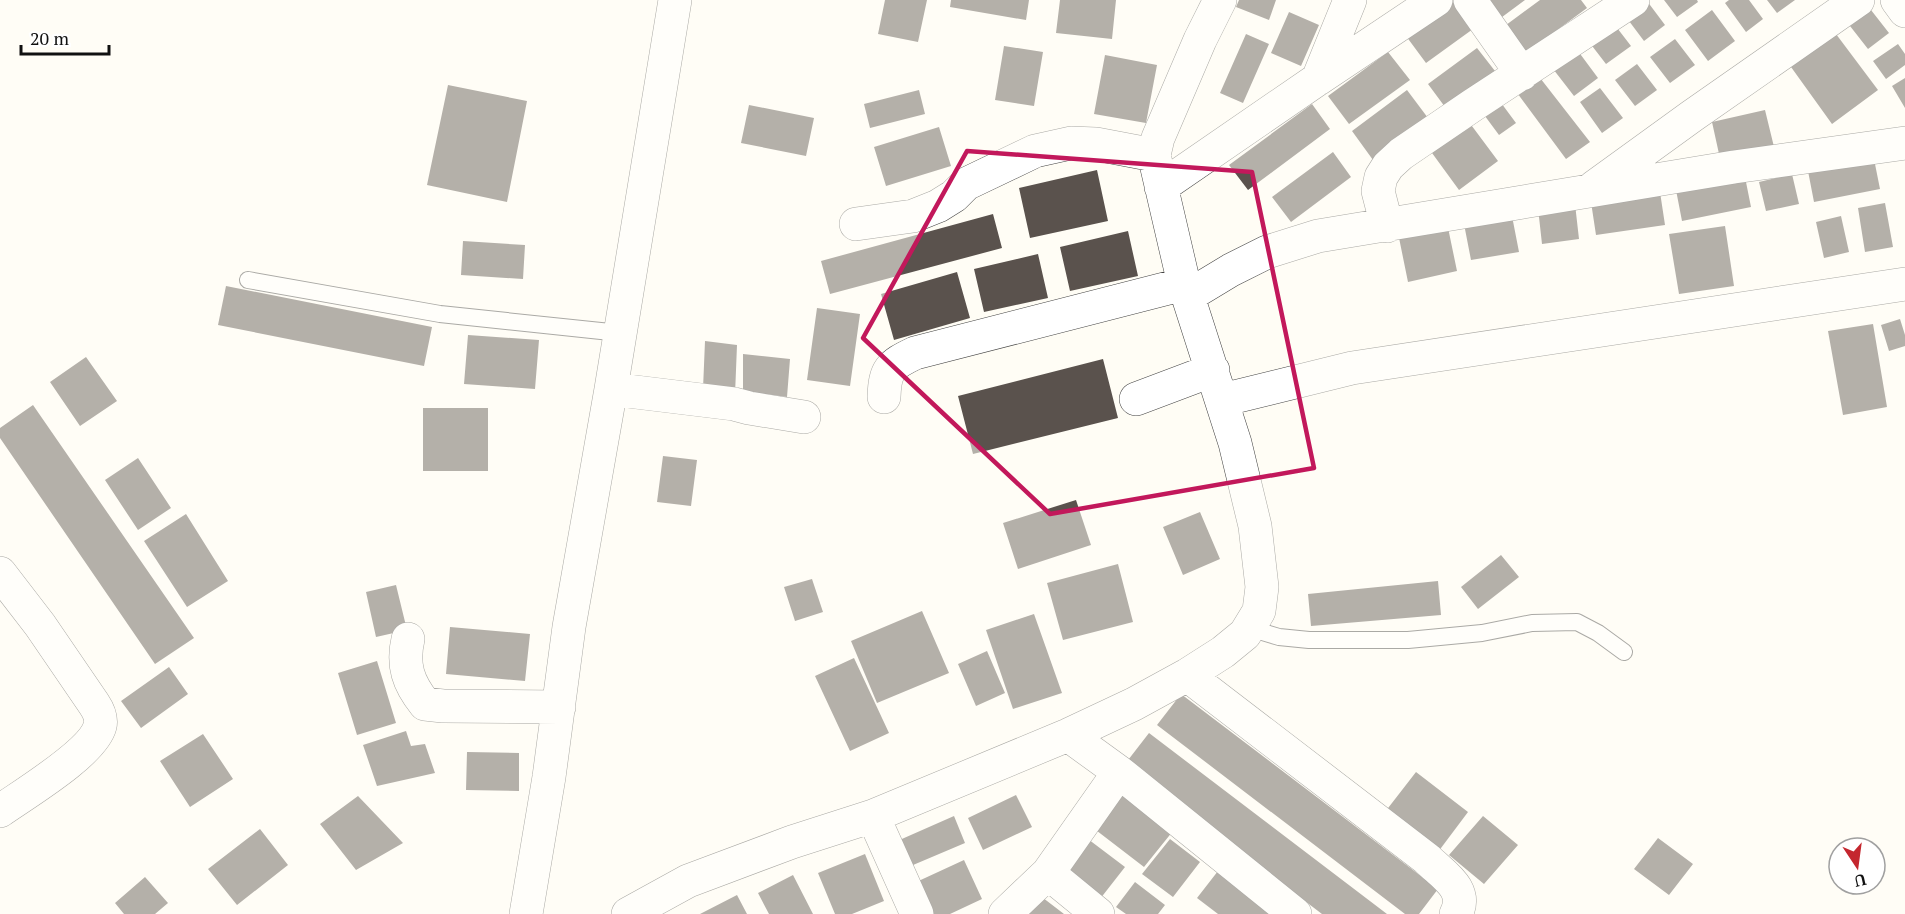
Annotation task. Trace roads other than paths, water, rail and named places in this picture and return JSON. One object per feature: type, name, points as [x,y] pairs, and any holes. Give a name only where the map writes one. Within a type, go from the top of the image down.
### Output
[{"type":"street","points":[[526,914],[549,777],[569,627],[675,0]]},
{"type":"street","points":[[628,914],[688,881],[792,842],[873,816],[1068,735],[1134,704],[1187,675],[1223,652],[1249,628],[1259,612],[1262,587],[1255,526],[1236,443],[1186,290],[1155,155],[1158,138],[1200,40],[1220,0]]},
{"type":"street","points":[[1318,79],[1350,0]]},
{"type":"street","points":[[1161,187],[1436,0]]},
{"type":"street","points":[[1470,0],[1522,74]]},
{"type":"street","points":[[1387,225],[1378,191],[1388,166],[1401,154],[1633,0]]},
{"type":"street","points":[[1588,191],[1858,0]]},
{"type":"street","points":[[1897,0],[1905,11]]},
{"type":"street","points":[[856,224],[913,216],[938,206],[954,196],[966,184],[1035,151],[1071,143],[1096,144],[1155,155]]},
{"type":"street","points":[[884,397],[884,378],[895,363],[915,353],[1186,290],[1267,252],[1318,236],[1734,167],[1905,143]]},
{"type":"street","points":[[1136,399],[1217,385],[1352,368],[1905,284]]},
{"type":"street","points":[[611,389],[734,404],[804,417]]},
{"type":"street","points":[[0,573],[40,625],[100,714],[100,725],[91,742],[70,761],[0,811]]},
{"type":"street","points":[[408,639],[405,663],[416,693],[425,704],[559,706]]},
{"type":"street","points":[[1187,675],[1427,859],[1457,889],[1461,899],[1456,914]]},
{"type":"street","points":[[1068,735],[1119,772],[1295,914]]},
{"type":"street","points":[[1005,914],[1048,873],[1119,772]]},
{"type":"street","points":[[873,816],[917,914]]},
{"type":"street","points":[[1048,873],[1098,914]]},
{"type":"lane","points":[[248,280],[440,314],[620,333]]},
{"type":"lane","points":[[1249,628],[1279,637],[1309,640],[1408,640],[1482,633],[1532,623],[1577,622],[1598,633],[1624,652]]}]
